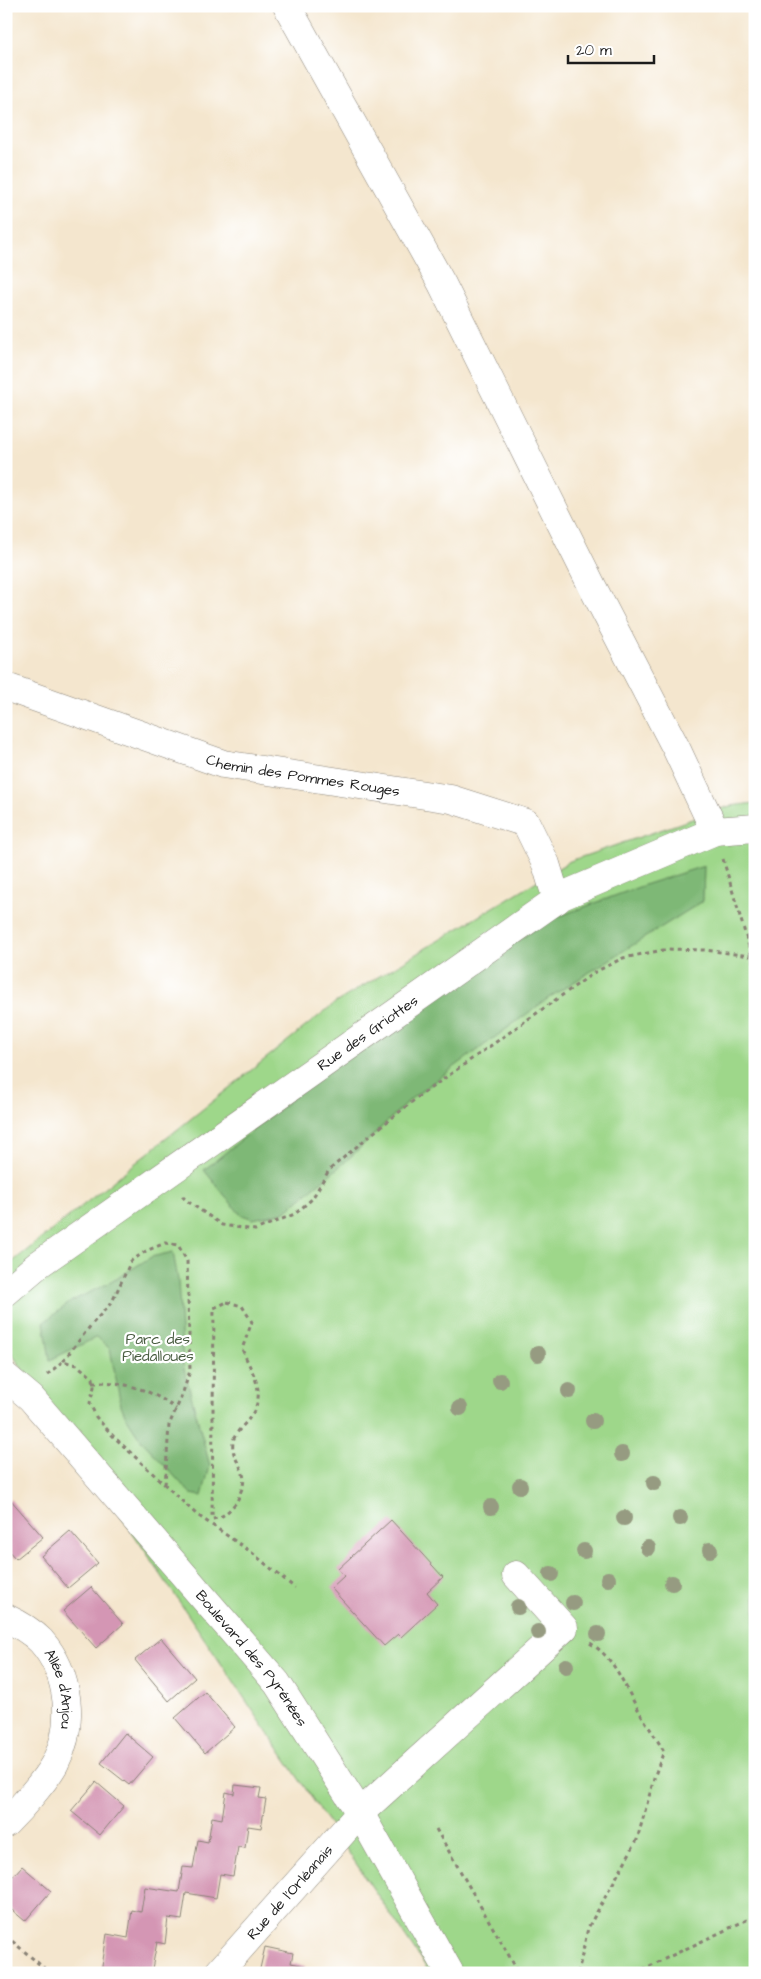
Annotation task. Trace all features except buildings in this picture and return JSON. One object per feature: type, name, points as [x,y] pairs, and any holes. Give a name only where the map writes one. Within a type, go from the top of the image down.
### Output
[{"type":"street","points":[[287,6],[442,284],[593,588],[676,748],[715,832]]},
{"type":"street","name":"Chemin des Pommes Rouges","points":[[6,686],[223,764],[451,799],[526,822],[546,864],[557,900]]},
{"type":"street","name":"Rue des Griottes","points":[[6,1292],[39,1264],[557,900],[715,832],[755,828]]},
{"type":"street","name":"Boulevard des Pyrénées","points":[[6,1378],[31,1398],[277,1683],[360,1813],[450,1973]]},
{"type":"street","points":[[516,1576],[564,1628]]},
{"type":"street","name":"Allée d'Anjou","points":[[6,1618],[22,1626],[40,1640],[51,1654],[59,1667],[64,1684],[67,1717],[61,1749],[54,1764],[6,1823]]},
{"type":"street","name":"Rue de l'Orléanais","points":[[218,1973],[360,1813],[564,1628]]},
{"type":"path","points":[[715,832],[755,967]]},
{"type":"path","points":[[164,1176],[187,1202],[222,1225],[255,1230],[295,1214],[312,1199],[329,1170],[418,1097],[595,972],[623,958],[668,949],[704,950],[751,956]]},
{"type":"path","points":[[31,1398],[51,1370],[63,1361],[112,1302],[132,1261],[146,1251],[165,1243],[178,1245],[187,1261],[190,1371],[169,1425],[165,1485]]},
{"type":"path","points":[[212,1519],[225,1514],[231,1508],[245,1483],[242,1468],[232,1453],[233,1439],[256,1410],[259,1397],[257,1381],[242,1349],[252,1322],[242,1306],[227,1302],[214,1308],[212,1519],[213,1525]]},
{"type":"path","points":[[63,1361],[77,1365],[92,1378],[94,1388],[90,1403],[96,1417],[165,1485],[196,1514],[251,1552],[295,1588]]},
{"type":"path","points":[[93,1382],[112,1382],[134,1387],[167,1402],[176,1410]]},
{"type":"path","points":[[564,1628],[595,1646],[617,1669],[636,1705],[664,1750],[637,1840],[588,1928],[578,1973]]},
{"type":"path","points":[[436,1829],[520,1973]]},
{"type":"path","points":[[635,1973],[755,1916]]},
{"type":"path","points":[[6,1936],[50,1973]]},
{"type":"green space","name":"Parc des Piedalloues","points":[[755,803],[755,1973],[430,1973],[6,1345],[6,1267],[335,1003],[570,861],[730,806]]},
{"type":"green space","points":[[704,866],[703,901],[550,997],[412,1098],[344,1163],[284,1212],[253,1219],[240,1214],[204,1170],[338,1061],[549,920],[647,884]]},
{"type":"green space","name":"Parc des Piedalloues","points":[[173,1252],[178,1280],[183,1365],[210,1466],[202,1496],[191,1494],[141,1440],[126,1417],[121,1405],[110,1349],[97,1337],[50,1360],[44,1322],[72,1301],[111,1282],[151,1257]]}]
